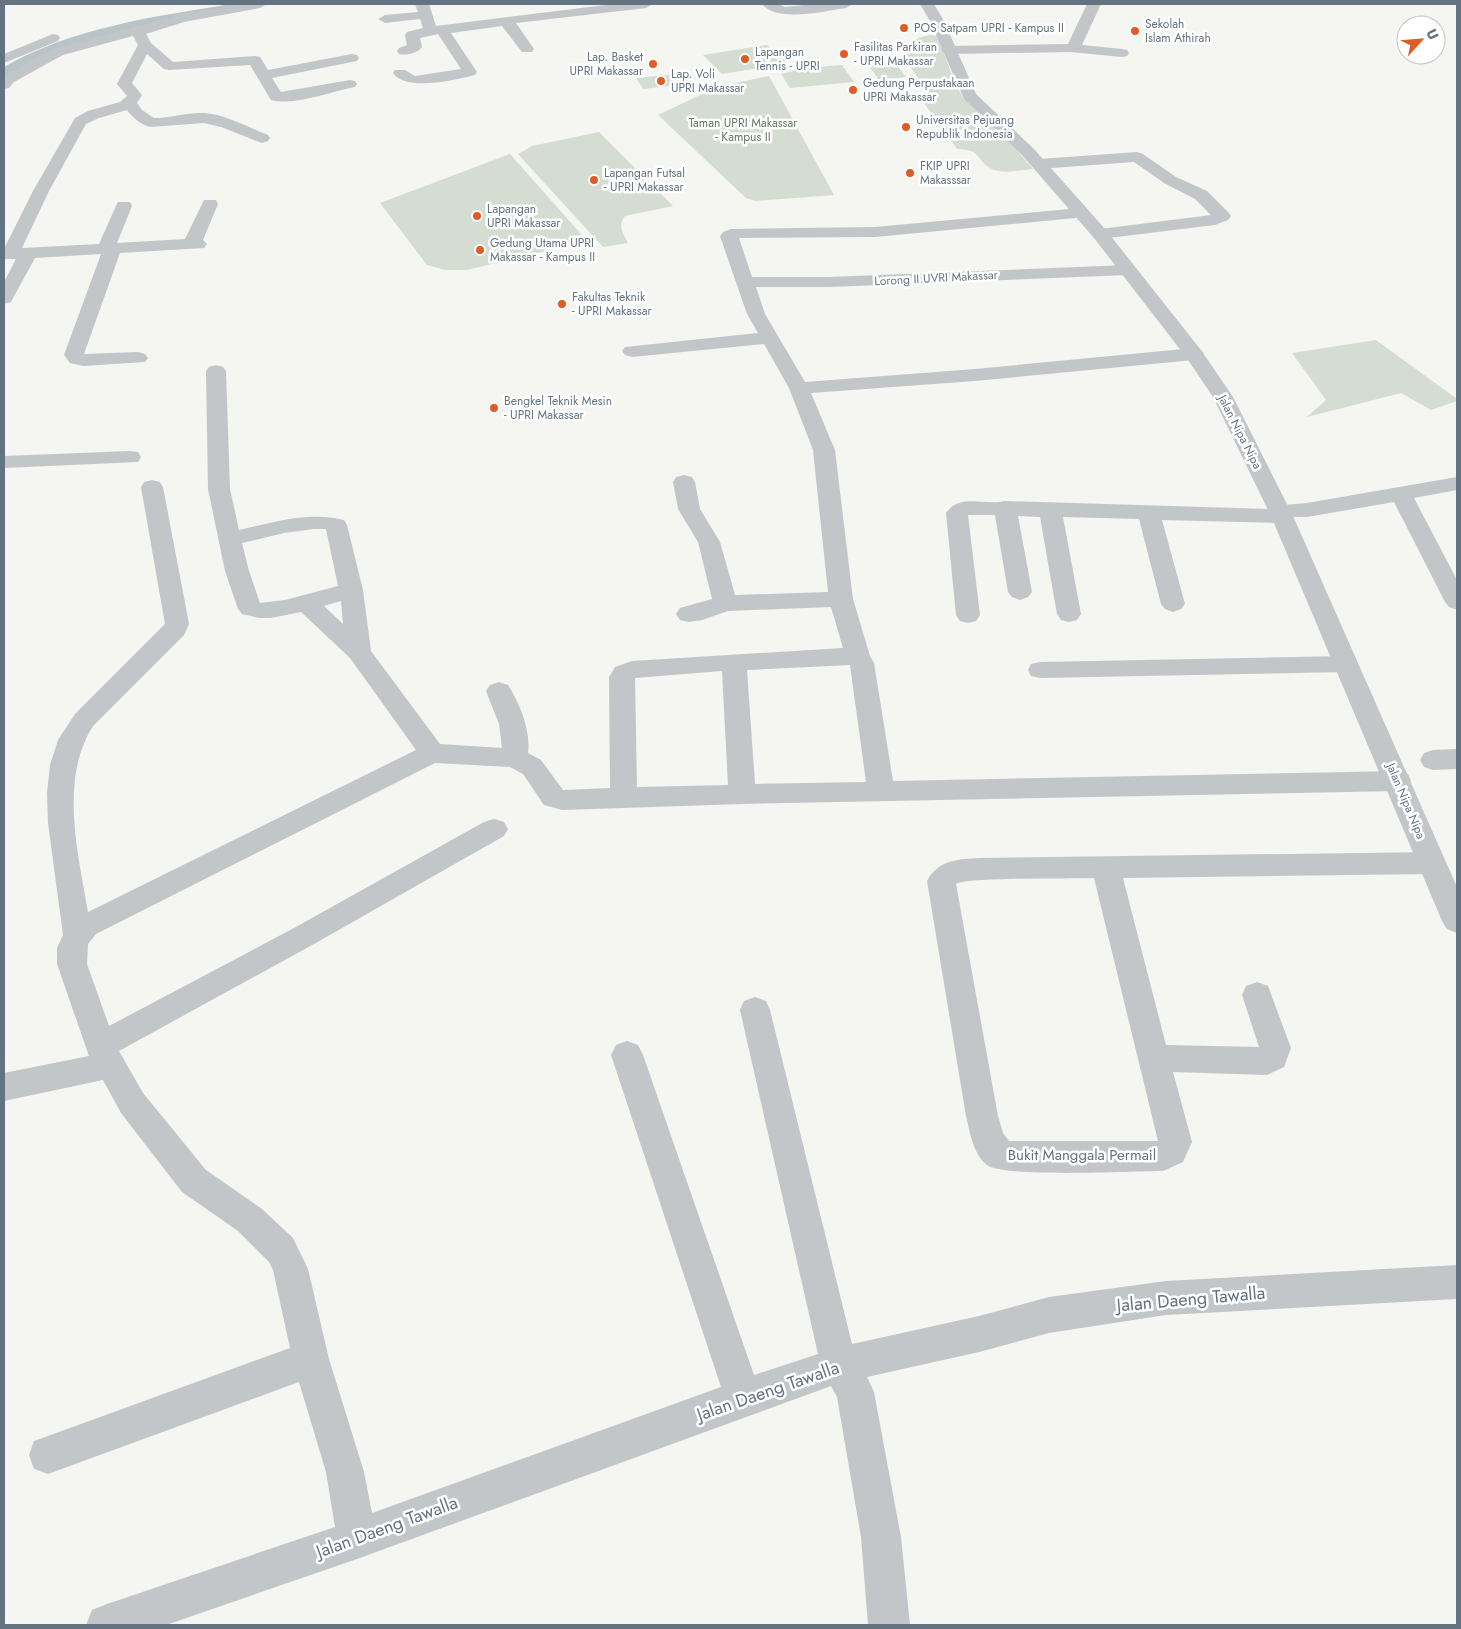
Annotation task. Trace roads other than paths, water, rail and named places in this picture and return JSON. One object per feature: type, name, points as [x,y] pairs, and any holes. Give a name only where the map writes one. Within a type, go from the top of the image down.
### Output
[{"type":"street","points":[[4,85],[9,79],[58,52],[142,22],[204,4]]},
{"type":"street","points":[[142,22],[183,18],[260,4]]},
{"type":"street","points":[[404,51],[415,47],[412,35],[436,30],[646,4]]},
{"type":"street","points":[[769,4],[785,11],[846,4]]},
{"type":"street","name":"Jalan Nipa Nipa","points":[[927,4],[938,21],[961,81],[973,101],[1028,152],[1100,234],[1194,354],[1223,398],[1280,513],[1398,780],[1457,921]]},
{"type":"street","points":[[1069,48],[1076,46],[1076,40],[1094,4]]},
{"type":"street","points":[[385,18],[423,9],[436,30],[470,72],[415,80],[409,79],[400,73]]},
{"type":"street","points":[[142,22],[139,33],[145,45],[169,66],[201,65],[254,59],[258,63],[273,96],[281,98],[350,84]]},
{"type":"street","points":[[502,22],[510,25],[527,49]]},
{"type":"street","points":[[4,59],[66,34]]},
{"type":"street","points":[[4,298],[15,253],[41,191],[80,121],[86,116],[123,105],[135,94],[124,84],[125,78],[145,45]]},
{"type":"street","points":[[949,50],[1069,48],[1122,52]]},
{"type":"street","points":[[264,75],[352,58]]},
{"type":"street","points":[[123,105],[137,112],[150,122],[205,118],[232,125],[262,138]]},
{"type":"street","points":[[1039,164],[1137,157],[1170,180],[1201,195],[1222,216],[1215,220],[1100,234]]},
{"type":"street","points":[[15,253],[195,244],[210,204]]},
{"type":"street","points":[[124,206],[74,355],[77,359],[83,360],[138,358]]},
{"type":"street","points":[[881,792],[862,663],[858,656],[841,599],[824,450],[799,388],[756,314],[730,239],[730,234],[875,232],[1080,213]]},
{"type":"street","name":"Lorong II UVRI Makassar","points":[[745,282],[898,280],[949,276],[1127,270]]},
{"type":"street","points":[[632,351],[770,338]]},
{"type":"street","points":[[799,388],[975,375],[1194,354]]},
{"type":"street","points":[[216,371],[219,488],[237,571],[250,610],[264,611],[351,590]]},
{"type":"street","points":[[4,462],[130,457]]},
{"type":"street","points":[[684,482],[689,509],[709,542],[725,603]]},
{"type":"street","points":[[968,615],[957,513],[966,507],[1280,513],[1457,484]]},
{"type":"street","points":[[77,934],[62,823],[61,780],[70,741],[75,730],[84,720],[175,629],[177,624],[152,487]]},
{"type":"street","points":[[1404,500],[1455,590]]},
{"type":"street","points":[[1005,508],[1020,592]]},
{"type":"street","points":[[1050,509],[1069,614]]},
{"type":"street","points":[[1148,511],[1174,604]]},
{"type":"street","points":[[230,539],[306,523],[332,523],[338,528],[351,590],[359,652]]},
{"type":"street","points":[[688,614],[702,612],[725,603],[841,599]]},
{"type":"street","points":[[305,602],[359,652],[432,753]]},
{"type":"street","points":[[624,799],[622,677],[624,672],[632,669],[734,662],[858,656]]},
{"type":"street","points":[[734,662],[742,794]]},
{"type":"street","points":[[1040,670],[1346,664]]},
{"type":"street","points":[[499,691],[516,736],[517,745],[514,758]]},
{"type":"street","points":[[357,1539],[345,1472],[311,1359],[290,1268],[281,1250],[250,1220],[194,1181],[132,1103],[105,1055],[72,964],[71,946],[77,934],[86,926],[432,753],[514,758],[536,771],[554,798],[562,800],[742,794],[1398,780]]},
{"type":"street","points":[[4,1087],[105,1055],[304,936],[494,829]]},
{"type":"street","name":"Bukit Manggala Permail","points":[[1106,868],[1175,1142],[1174,1148],[1170,1153],[1163,1156],[1007,1156],[995,1150],[988,1139],[982,1116],[941,881],[944,875],[960,870],[1432,863]]},
{"type":"street","points":[[1153,1058],[1272,1060],[1275,1048],[1257,995]]},
{"type":"street","points":[[755,1010],[839,1365],[855,1392],[881,1537],[889,1625]]},
{"type":"street","points":[[627,1055],[743,1398]]},
{"type":"street","name":"Jalan Daeng Tawalla","points":[[107,1625],[357,1539],[743,1398],[839,1365],[979,1334],[1049,1315],[1166,1298],[1457,1282]]},
{"type":"street","points":[[48,1455],[311,1359]]},
{"type":"waterway","points":[[4,73],[32,57],[93,35],[158,20],[254,4]]},
{"type":"place","name":"POS Satpam UPRI - Kampus II","points":[[904,28]]},
{"type":"place","name":"Sekolah Islam Athirah","points":[[1135,31]]},
{"type":"place","name":"Fasilitas Parkiran - UPRI Makassar","points":[[844,54]]},
{"type":"place","name":"Lapangan Tennis - UPRI","points":[[745,59]]},
{"type":"place","name":"Lap. Basket UPRI Makassar","points":[[653,64]]},
{"type":"place","name":"Lap. Voli UPRI Makassar","points":[[661,81]]},
{"type":"place","name":"Gedung Perpustakaan UPRI Makassar","points":[[853,90]]},
{"type":"place","name":"Universitas Pejuang Republik Indonesia","points":[[906,127]]},
{"type":"place","name":"FKIP UPRI Makasssar","points":[[910,173]]},
{"type":"place","name":"Lapangan Futsal - UPRI Makassar","points":[[594,180]]},
{"type":"place","name":"Lapangan UPRI Makassar","points":[[477,216]]},
{"type":"place","name":"Gedung Utama UPRI Makassar - Kampus II","points":[[480,250]]},
{"type":"place","name":"Fakultas Teknik - UPRI Makassar","points":[[562,304]]},
{"type":"place","name":"Bengkel Teknik Mesin - UPRI Makassar","points":[[494,408]]},
{"type":"park label","name":"Taman UPRI Makassar - Kampus II","points":[[743,130]]}]
